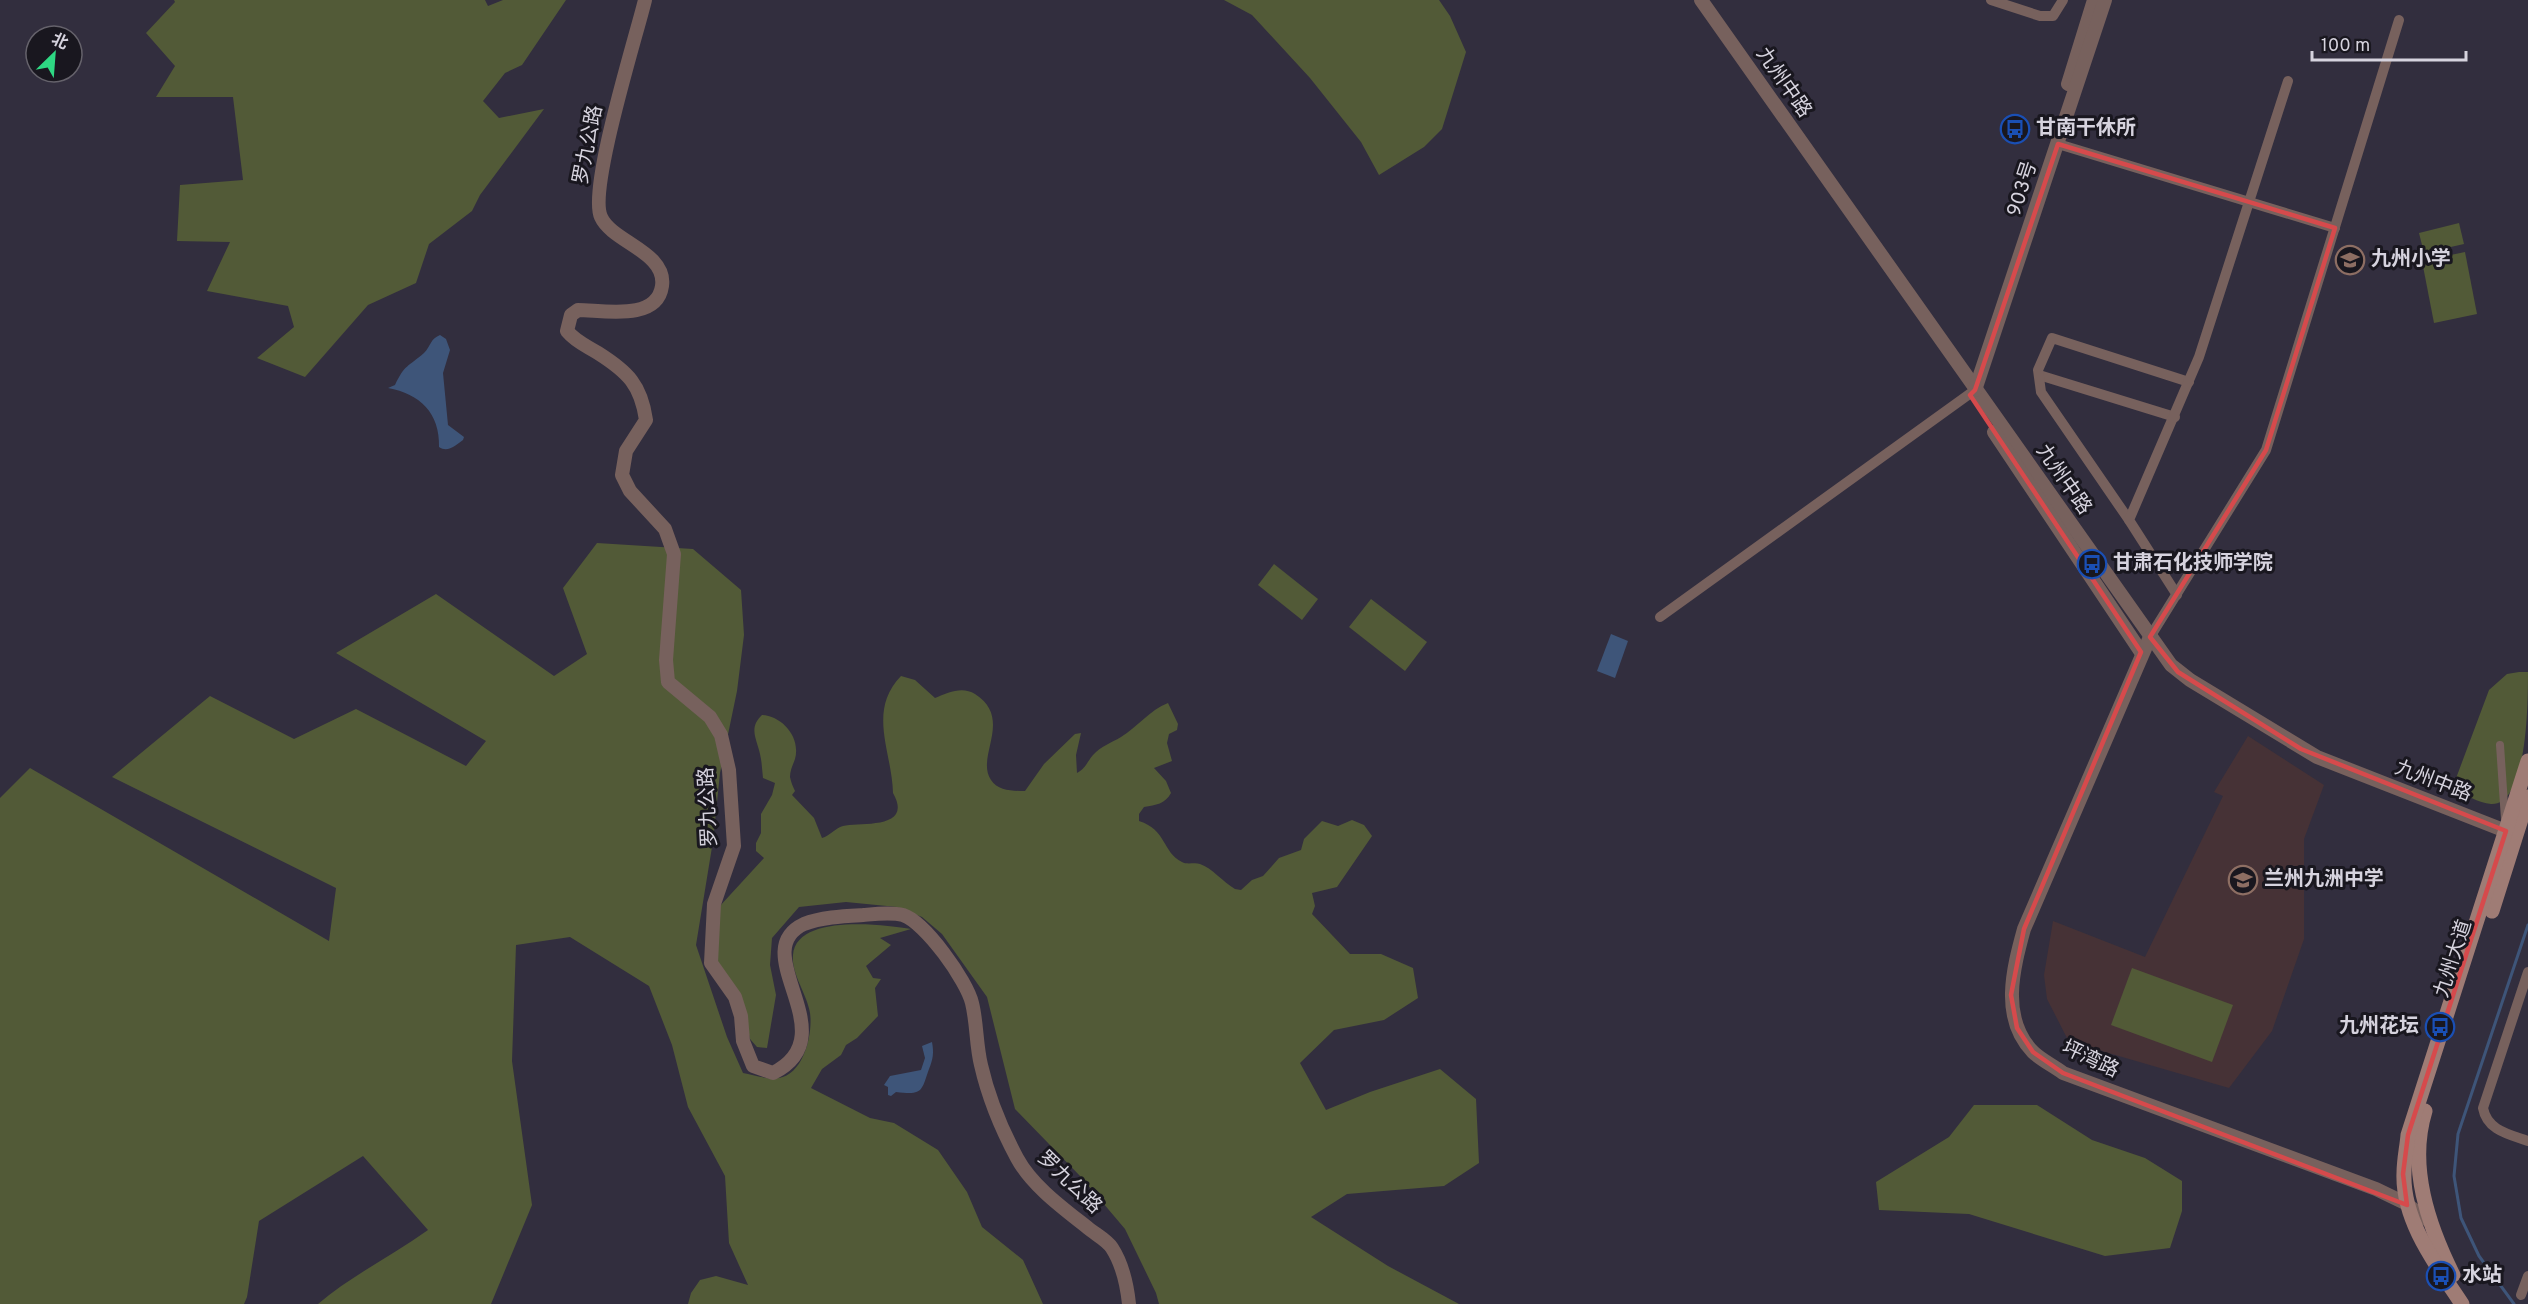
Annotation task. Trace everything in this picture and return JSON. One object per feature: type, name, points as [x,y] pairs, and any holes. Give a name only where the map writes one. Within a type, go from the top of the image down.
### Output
[{"type":"main road","points":[[2462,1304],[2430,1256],[2407,1205],[2403,1174],[2408,1135],[2511,833],[2528,761]]},
{"type":"main road","name":"九州大道","points":[[2470,1304],[2440,1250],[2429,1221],[2421,1177],[2422,1122],[2511,833],[2528,797]]},
{"type":"street","name":"罗九公路","points":[[645,0],[617,104],[598,190],[601,217],[617,235],[646,253],[659,272],[663,285],[658,295],[647,306],[635,311],[578,310],[571,315],[567,331],[574,340],[599,353],[631,378],[642,396],[646,420],[626,451],[622,475],[630,491],[665,529],[674,554],[666,660],[668,682],[710,717],[722,735],[729,770],[734,846],[714,904],[711,963],[735,997],[741,1016],[743,1041],[753,1066],[773,1073],[793,1059],[801,1030],[801,1012],[783,960],[791,934],[805,924],[841,916],[904,915],[917,923],[939,948],[972,1000],[982,1072],[1018,1160],[1041,1187],[1111,1246],[1127,1283],[1129,1304]]},
{"type":"street","points":[[1990,0],[2040,16],[2053,16],[2063,0]]},
{"type":"street","points":[[1660,617],[1969,387],[2101,0]]},
{"type":"street","name":"903号","points":[[1969,387],[2045,183],[2101,0]]},
{"type":"street","name":"九州中路","points":[[1701,1],[1969,387],[2150,637],[2178,672],[2301,749],[2360,776],[2511,833]]},
{"type":"street","points":[[2150,637],[2266,450],[2398,20]]},
{"type":"street","points":[[2129,520],[2189,382],[2288,81]]},
{"type":"street","points":[[2058,144],[2335,228]]},
{"type":"street","points":[[2177,595],[2129,520],[2041,392],[2039,375],[2052,338],[2189,382]]},
{"type":"street","points":[[2039,375],[2175,417]]},
{"type":"street","points":[[1969,387],[2141,652]]},
{"type":"street","name":"坪湾路","points":[[2150,637],[2141,652],[2024,929],[2015,960],[2011,995],[2017,1028],[2033,1052],[2063,1073],[2376,1189],[2407,1205],[2429,1221]]},
{"type":"street","points":[[2500,745],[2511,833]]},
{"type":"street","points":[[2528,972],[2483,1108],[2485,1119],[2497,1130],[2528,1140]]},
{"type":"street","points":[[2521,1294],[2528,1276]]},
{"type":"highlighted area","points":[[2058,144],[2335,228],[2266,450],[2150,637],[2178,672],[2301,749],[2506,831],[2408,1135],[2403,1174],[2407,1205],[2063,1073],[2033,1052],[2017,1028],[2011,995],[2024,929],[2141,652],[1970,395],[1975,390]]},
{"type":"shaded area","name":"兰州九洲中学","points":[[2248,736],[2324,785],[2304,839],[2304,939],[2272,1031],[2229,1088],[2105,1052],[2067,1038],[2047,999],[2044,975],[2053,921],[2145,957],[2223,796],[2214,792]]},
{"type":"green space","points":[[174,0],[485,0],[488,6],[503,0],[566,0],[522,65],[505,73],[483,101],[499,118],[544,109],[480,195],[472,211],[429,244],[416,283],[368,305],[305,377],[257,358],[294,327],[288,306],[207,291],[230,242],[177,241],[180,185],[243,180],[233,97],[156,97],[175,66],[146,33],[175,2]]},
{"type":"green space","points":[[1224,0],[1439,0],[1450,16],[1466,52],[1442,129],[1424,147],[1379,175],[1361,142],[1310,78],[1252,15]]},
{"type":"green space","points":[[2459,223],[2464,244],[2424,253],[2419,233]]},
{"type":"green space","points":[[2465,252],[2477,314],[2434,323],[2422,261]]},
{"type":"green space","points":[[597,543],[693,549],[741,590],[744,635],[737,691],[720,773],[713,841],[696,945],[727,1037],[743,1073],[779,1078],[788,1075],[801,1061],[808,1041],[811,1021],[808,1006],[794,969],[793,955],[798,942],[809,933],[824,927],[862,924],[911,929],[880,938],[891,945],[866,966],[873,978],[881,979],[875,988],[878,1016],[857,1038],[846,1045],[841,1055],[822,1069],[811,1088],[870,1118],[894,1123],[938,1150],[967,1192],[982,1227],[1023,1260],[1043,1304],[688,1304],[691,1293],[700,1280],[716,1276],[748,1285],[729,1243],[725,1176],[688,1107],[672,1045],[649,986],[570,937],[516,945],[512,1061],[532,1205],[491,1304],[318,1304],[344,1284],[428,1230],[363,1156],[259,1221],[244,1304],[0,1304],[0,798],[30,768],[329,941],[336,888],[112,777],[210,696],[294,739],[356,709],[466,766],[486,741],[336,653],[436,594],[554,676],[587,654],[563,588]]},
{"type":"green space","points":[[1274,564],[1318,599],[1302,620],[1258,585]]},
{"type":"green space","points":[[1371,599],[1427,642],[1405,671],[1349,627]]},
{"type":"green space","points":[[2528,672],[2526,727],[2519,771],[2512,788],[2503,800],[2491,804],[2486,803],[2452,789],[2489,690],[2507,674]]},
{"type":"green space","points":[[901,676],[915,680],[935,698],[950,692],[966,690],[975,694],[986,704],[992,715],[993,726],[987,771],[994,784],[1011,790],[1025,791],[1044,764],[1075,734],[1081,733],[1076,755],[1077,773],[1099,749],[1127,733],[1155,710],[1168,703],[1178,724],[1177,730],[1169,734],[1167,743],[1172,761],[1154,768],[1166,781],[1171,793],[1163,802],[1144,807],[1139,814],[1139,821],[1160,835],[1176,858],[1184,863],[1198,863],[1204,866],[1235,889],[1241,890],[1252,880],[1263,876],[1279,858],[1301,850],[1304,839],[1322,821],[1338,826],[1352,820],[1364,825],[1372,836],[1337,887],[1312,893],[1315,906],[1312,914],[1350,954],[1381,954],[1413,968],[1418,998],[1384,1020],[1334,1030],[1300,1063],[1326,1110],[1370,1092],[1440,1069],[1476,1099],[1479,1163],[1444,1186],[1347,1194],[1311,1217],[1388,1266],[1459,1304],[1159,1304],[1156,1293],[1125,1229],[1081,1177],[1015,1109],[987,997],[942,934],[922,917],[897,907],[846,902],[799,907],[772,938],[770,965],[776,995],[767,1048],[757,1047],[750,1039],[744,1014],[715,963],[719,907],[764,858],[756,851],[756,843],[761,833],[761,814],[772,795],[775,783],[763,778],[755,724],[762,715],[769,716],[788,729],[796,751],[790,774],[795,791],[792,795],[814,818],[822,838],[843,826],[882,822],[891,819],[898,805],[893,793],[883,717],[885,703],[891,689]]},
{"type":"green space","points":[[2132,968],[2233,1005],[2212,1062],[2111,1025]]},
{"type":"green space","points":[[1974,1105],[2037,1105],[2092,1140],[2145,1158],[2182,1181],[2182,1211],[2170,1248],[2105,1256],[1969,1214],[1879,1210],[1876,1182],[1949,1137]]},
{"type":"water","points":[[440,335],[446,339],[450,350],[443,373],[448,425],[464,437],[449,449],[439,447],[436,424],[426,407],[410,395],[388,388],[395,385],[404,369],[424,353],[432,341]]},
{"type":"water","points":[[1611,634],[1628,641],[1615,678],[1597,671]]},
{"type":"water","points":[[932,1042],[931,1062],[920,1090],[888,1095],[888,1087],[884,1085],[890,1076],[921,1070],[925,1058],[922,1046]]},
{"type":"waterway","points":[[2514,1304],[2479,1256],[2461,1218],[2454,1176],[2458,1134],[2528,925]]},
{"type":"place","name":"甘南干休所","points":[[2015,129]]},
{"type":"place","name":"九州小学","points":[[2350,260]]},
{"type":"place","name":"甘肃石化技师学院","points":[[2092,564]]},
{"type":"place","name":"兰州九洲中学","points":[[2243,880]]},
{"type":"place","name":"九州花坛","points":[[2440,1027]]},
{"type":"place","name":"水站","points":[[2441,1276]]}]
